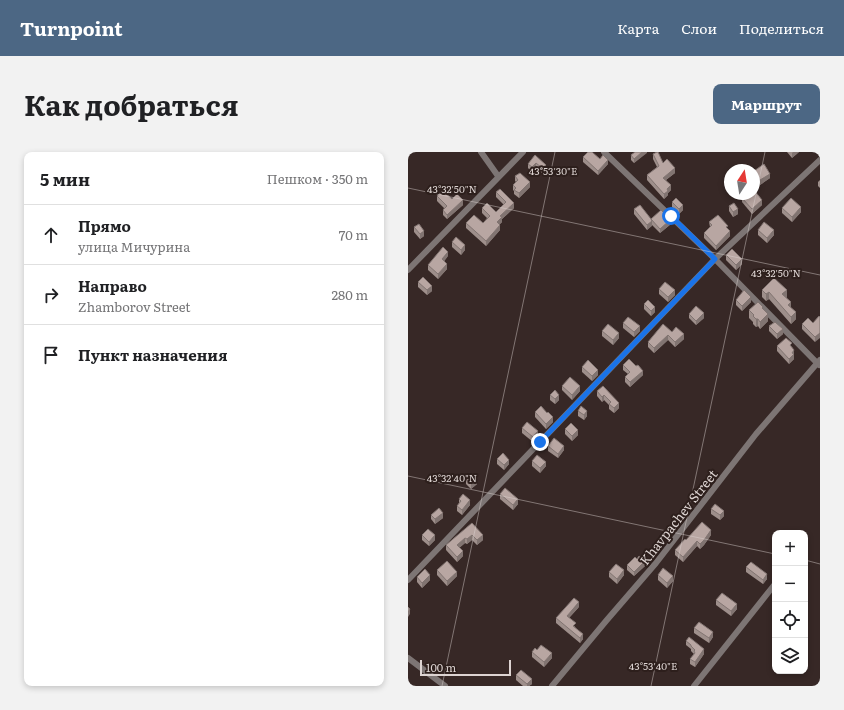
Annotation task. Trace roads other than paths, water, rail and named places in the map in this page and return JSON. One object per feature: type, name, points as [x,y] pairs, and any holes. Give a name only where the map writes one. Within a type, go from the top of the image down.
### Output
[{"type":"street","points":[[481,152],[498,176]]},
{"type":"street","points":[[408,270],[523,152]]},
{"type":"street","points":[[604,152],[715,259],[819,363]]},
{"type":"street","points":[[408,580],[715,259],[820,160]]},
{"type":"street","name":"Khavpachev Street","points":[[552,686],[656,563],[756,434],[819,363]]},
{"type":"street","points":[[694,686],[772,588]]},
{"type":"street","points":[[408,658],[445,686]]}]
